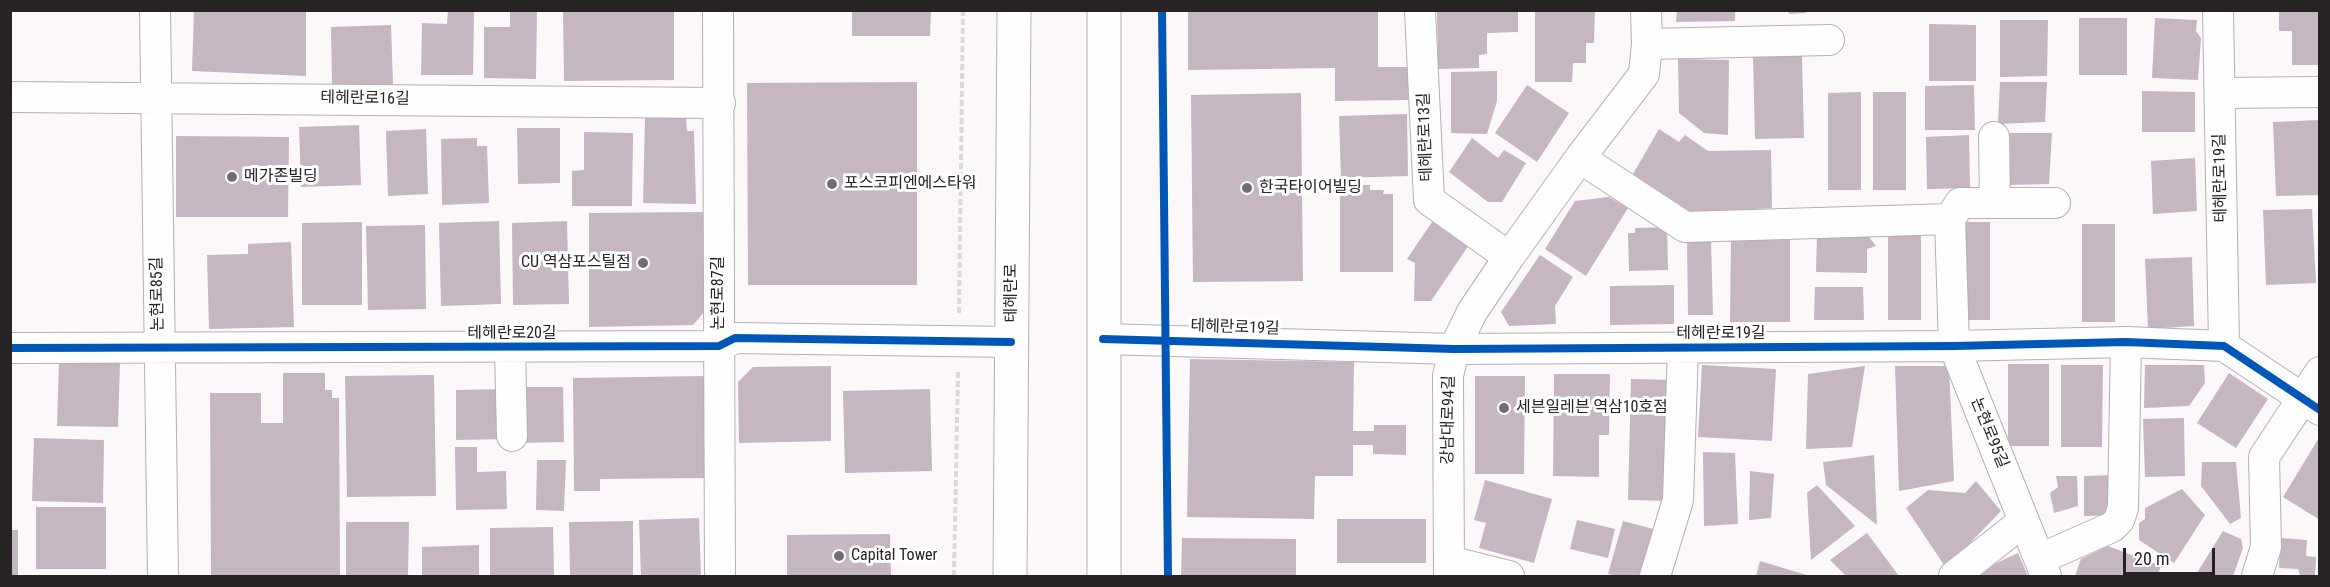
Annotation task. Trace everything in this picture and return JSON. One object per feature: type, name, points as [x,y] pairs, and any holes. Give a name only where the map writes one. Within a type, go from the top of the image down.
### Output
[{"type":"main road","name":"테헤란로","points":[[1010,576],[1014,10]]},
{"type":"main road","points":[[1104,10],[1104,576]]},
{"type":"street","name":"논현로85길","points":[[155,10],[163,576]]},
{"type":"street","name":"논현로87길","points":[[718,10],[720,576]]},
{"type":"street","name":"테헤란로13길","points":[[1420,10],[1429,200],[1509,257]]},
{"type":"street","name":"강남대로94길","points":[[1449,569],[1449,376],[1454,349],[1472,312],[1509,257],[1644,74],[1647,44],[1646,10]]},
{"type":"street","name":"테헤란로19길","points":[[1103,339],[1454,349],[1954,346],[2126,342],[2224,346],[2218,10]]},
{"type":"street","points":[[1647,44],[1828,40]]},
{"type":"street","points":[[2220,93],[2319,92]]},
{"type":"street","name":"테헤란로16길","points":[[10,97],[720,103]]},
{"type":"street","points":[[1994,137],[1995,203]]},
{"type":"street","points":[[1580,158],[1685,227],[1950,219]]},
{"type":"street","points":[[1954,346],[1950,219],[1960,203],[2055,203]]},
{"type":"street","name":"테헤란로20길","points":[[10,348],[719,346],[735,338],[1011,342]]},
{"type":"street","points":[[2043,568],[2112,527],[2119,520],[2123,508],[2126,342]]},
{"type":"street","name":"논현로95길","points":[[1954,346],[2043,568]]},
{"type":"street","points":[[2224,346],[2310,404]]},
{"type":"street","points":[[1655,576],[1678,500],[1683,347]]},
{"type":"street","points":[[510,348],[512,436]]},
{"type":"street","points":[[2257,576],[2266,547],[2264,457],[2310,404],[2319,372]]},
{"type":"street","points":[[1954,576],[2024,521]]},
{"type":"street","points":[[1449,569],[1509,576]]},
{"type":"path","points":[[954,576],[963,10]]},
{"type":"path","points":[[1162,10],[1168,576]]},
{"type":"building","points":[[194,10],[306,10],[306,76],[192,71]]},
{"type":"building","points":[[448,10],[474,10],[473,75],[421,75],[422,23],[447,24]]},
{"type":"building","points":[[510,10],[537,10],[536,79],[484,78],[484,27],[510,27]]},
{"type":"building","points":[[563,10],[674,10],[674,80],[564,81]]},
{"type":"building","points":[[852,10],[931,10],[930,36],[852,36]]},
{"type":"building","points":[[1188,10],[1378,10],[1378,67],[1408,67],[1408,100],[1335,101],[1335,68],[1188,70]]},
{"type":"building","points":[[1437,10],[1518,10],[1518,32],[1487,33],[1487,54],[1479,55],[1479,68],[1438,69]]},
{"type":"building","points":[[1535,10],[1595,10],[1594,43],[1586,43],[1586,63],[1573,63],[1572,82],[1535,82]]},
{"type":"building","points":[[1677,10],[1735,10],[1735,21],[1676,22]]},
{"type":"building","points":[[1788,10],[1806,10],[1806,13],[1789,14]]},
{"type":"building","points":[[2279,10],[2320,10],[2320,65],[2292,65],[2292,31],[2279,31]]},
{"type":"building","points":[[2079,18],[2127,18],[2127,75],[2079,75]]},
{"type":"building","points":[[2155,18],[2197,20],[2196,31],[2201,38],[2198,80],[2152,78]]},
{"type":"building","points":[[2000,20],[2048,20],[2047,76],[2000,77]]},
{"type":"building","points":[[1929,24],[1976,25],[1976,81],[1929,81]]},
{"type":"building","points":[[391,25],[393,85],[332,87],[331,27]]},
{"type":"building","points":[[1802,56],[1804,138],[1755,139],[1753,57]]},
{"type":"building","points":[[1678,59],[1729,60],[1728,135],[1704,133],[1679,113]]},
{"type":"building","points":[[1497,71],[1497,101],[1487,134],[1451,133],[1451,72]]},
{"type":"building","name":"포스코피엔에스타워","points":[[917,82],[917,285],[748,285],[747,83]]},
{"type":"building","points":[[2000,82],[2047,82],[2045,122],[1998,124]]},
{"type":"building","points":[[1527,85],[1569,113],[1537,162],[1495,133]]},
{"type":"building","points":[[1974,85],[1975,130],[1925,130],[1925,86]]},
{"type":"building","points":[[2142,91],[2195,92],[2195,132],[2142,132]]},
{"type":"building","points":[[1861,92],[1861,190],[1828,190],[1828,93]]},
{"type":"building","points":[[1873,92],[1906,92],[1906,190],[1873,190]]},
{"type":"building","name":"한국타이어빌딩","points":[[1301,93],[1303,281],[1193,282],[1191,95]]},
{"type":"building","points":[[1407,114],[1408,176],[1341,178],[1339,116]]},
{"type":"building","points":[[645,118],[686,118],[687,131],[694,131],[696,204],[643,203]]},
{"type":"building","points":[[2320,120],[2320,195],[2276,196],[2273,122]]},
{"type":"building","points":[[359,125],[361,185],[301,187],[299,127]]},
{"type":"building","points":[[517,128],[560,128],[560,183],[518,184]]},
{"type":"building","points":[[426,129],[428,194],[388,196],[386,131]]},
{"type":"building","points":[[1659,129],[1679,142],[1685,135],[1708,151],[1771,150],[1772,208],[1692,213],[1633,174]]},
{"type":"building","points":[[584,132],[633,133],[632,206],[572,206],[572,171],[584,170]]},
{"type":"building","points":[[2005,133],[2052,133],[2049,184],[2007,185]]},
{"type":"building","points":[[1969,135],[1970,188],[1927,189],[1926,137]]},
{"type":"building","name":"메가존빌딩","points":[[176,136],[289,137],[288,217],[176,217]]},
{"type":"building","points":[[477,138],[477,146],[487,146],[489,203],[442,205],[441,139]]},
{"type":"building","points":[[1472,138],[1498,158],[1504,150],[1526,163],[1502,202],[1488,202],[1449,172]]},
{"type":"building","points":[[2195,158],[2197,211],[2153,214],[2151,161]]},
{"type":"building","points":[[1340,185],[1370,185],[1370,190],[1384,190],[1383,194],[1393,194],[1393,272],[1340,272]]},
{"type":"building","points":[[1609,197],[1628,208],[1586,276],[1545,249],[1575,201]]},
{"type":"building","points":[[2312,209],[2316,283],[2266,285],[2263,210]]},
{"type":"building","points":[[706,212],[705,311],[693,325],[589,327],[589,213]]},
{"type":"building","points":[[1436,216],[1471,242],[1431,301],[1414,301],[1415,263],[1407,259]]},
{"type":"building","points":[[499,221],[501,304],[441,306],[439,223]]},
{"type":"building","points":[[567,221],[569,304],[513,305],[512,223]]},
{"type":"building","points":[[362,222],[362,305],[302,305],[302,223]]},
{"type":"building","points":[[1888,222],[1921,222],[1921,320],[1888,320]]},
{"type":"building","points":[[1957,222],[1990,222],[1990,320],[1957,320]]},
{"type":"building","points":[[2082,224],[2115,224],[2115,322],[2082,322]]},
{"type":"building","points":[[425,225],[426,309],[368,310],[366,226]]},
{"type":"building","points":[[1667,227],[1668,270],[1629,271],[1628,233],[1635,233],[1635,228]]},
{"type":"building","points":[[1817,236],[1869,237],[1876,246],[1867,249],[1867,273],[1816,272]]},
{"type":"building","points":[[1731,239],[1790,239],[1790,322],[1730,322]]},
{"type":"building","points":[[1687,240],[1711,240],[1713,315],[1688,315]]},
{"type":"building","points":[[291,242],[294,327],[209,329],[207,255],[248,254],[248,244]]},
{"type":"building","points":[[1540,255],[1573,277],[1555,306],[1556,324],[1509,326],[1501,312]]},
{"type":"building","points":[[2192,257],[2194,326],[2148,329],[2145,259]]},
{"type":"building","points":[[1674,285],[1674,324],[1610,325],[1610,286]]},
{"type":"building","points":[[1815,287],[1863,287],[1864,320],[1814,320]]},
{"type":"building","points":[[1190,359],[1354,362],[1353,431],[1374,431],[1374,425],[1406,425],[1406,455],[1373,454],[1373,445],[1353,445],[1353,476],[1315,476],[1314,519],[1187,517]]},
{"type":"building","points":[[59,361],[120,362],[118,427],[57,426]]},
{"type":"building","points":[[2008,364],[2049,364],[2049,446],[2008,446]]},
{"type":"building","points":[[1702,365],[1776,369],[1772,441],[1698,437]]},
{"type":"building","points":[[2061,365],[2103,365],[2102,447],[2061,447]]},
{"type":"building","points":[[2145,365],[2204,365],[2205,383],[2189,406],[2144,408]]},
{"type":"building","points":[[831,366],[831,441],[739,443],[738,382],[753,367]]},
{"type":"building","points":[[1865,366],[1852,447],[1806,449],[1808,374]]},
{"type":"building","points":[[1895,366],[1949,366],[1954,481],[1899,491]]},
{"type":"building","points":[[283,373],[325,373],[325,390],[332,390],[332,398],[339,398],[340,576],[211,576],[210,393],[261,393],[261,423],[283,423]]},
{"type":"building","points":[[2229,373],[2268,399],[2236,448],[2197,423]]},
{"type":"building","points":[[1554,374],[1610,374],[1609,435],[1599,435],[1599,477],[1553,476]]},
{"type":"building","points":[[434,375],[436,496],[347,497],[345,376]]},
{"type":"building","points":[[706,376],[707,478],[600,479],[600,491],[574,491],[573,378]]},
{"type":"building","points":[[1475,376],[1525,376],[1524,474],[1475,474]]},
{"type":"building","points":[[1631,379],[1677,380],[1674,501],[1628,500]]},
{"type":"building","points":[[521,387],[563,387],[564,442],[521,443]]},
{"type":"building","points":[[504,389],[505,439],[456,440],[456,390]]},
{"type":"building","points":[[930,389],[932,471],[845,473],[843,391]]},
{"type":"building","points":[[2184,418],[2185,476],[2145,477],[2143,419]]},
{"type":"building","points":[[2320,436],[2320,520],[2283,497]]},
{"type":"building","points":[[34,438],[104,440],[103,503],[32,501]]},
{"type":"building","points":[[455,447],[477,447],[477,472],[506,471],[507,509],[456,510]]},
{"type":"building","points":[[1703,452],[1735,453],[1738,524],[1704,526]]},
{"type":"building","points":[[1874,455],[1877,525],[1826,485],[1823,462]]},
{"type":"building","points":[[537,460],[566,460],[564,511],[536,510]]},
{"type":"building","points":[[2202,462],[2236,462],[2241,518],[2230,524],[2201,486]]},
{"type":"building","points":[[1750,471],[1774,474],[1771,518],[1749,520]]},
{"type":"building","points":[[2115,475],[2116,515],[2084,516],[2084,476]]},
{"type":"building","points":[[2056,476],[2077,476],[2078,506],[2054,513],[2050,493],[2058,487]]},
{"type":"building","points":[[1485,480],[1552,499],[1534,563],[1479,548],[1486,523],[1474,520]]},
{"type":"building","points":[[1976,481],[2001,511],[1946,568],[1906,508],[1928,490],[1965,493]]},
{"type":"building","points":[[1817,485],[1855,526],[1811,560],[1807,493]]},
{"type":"building","points":[[2182,489],[2205,515],[2174,563],[2139,540],[2139,523],[2145,519],[2145,508]]},
{"type":"building","points":[[36,507],[106,507],[106,569],[36,569]]},
{"type":"building","points":[[699,518],[701,576],[641,576],[639,520]]},
{"type":"building","points":[[1337,519],[1426,519],[1426,563],[1337,563]]},
{"type":"building","points":[[1577,520],[1615,529],[1608,558],[1570,549]]},
{"type":"building","points":[[633,521],[633,576],[570,576],[569,522]]},
{"type":"building","points":[[1623,521],[1661,531],[1648,576],[1608,574]]},
{"type":"building","points":[[346,522],[409,522],[408,576],[346,576]]},
{"type":"building","points":[[553,527],[554,576],[490,576],[490,528]]},
{"type":"building","points":[[10,530],[18,530],[18,576],[10,576]]},
{"type":"building","points":[[2223,531],[2241,539],[2243,548],[2233,576],[2195,576]]},
{"type":"building","points":[[1867,533],[1899,576],[1846,576],[1830,560]]},
{"type":"building","name":"Capital Tower","points":[[890,534],[891,576],[787,576],[787,535]]},
{"type":"building","points":[[1182,538],[1296,539],[1296,576],[1181,576]]},
{"type":"building","points":[[2280,538],[2307,540],[2306,556],[2316,557],[2315,576],[2300,576],[2298,569],[2279,568]]},
{"type":"building","points":[[479,545],[479,576],[422,576],[422,547]]},
{"type":"building","points":[[2108,546],[2161,566],[2157,576],[2075,576],[2081,559]]},
{"type":"building","points":[[2018,553],[2028,576],[1974,576],[1973,574]]},
{"type":"building","points":[[1760,561],[1810,576],[1756,576]]},
{"type":"cycle path","points":[[1162,10],[1168,576]]},
{"type":"cycle path","points":[[10,348],[719,346],[735,338],[1011,342]]},
{"type":"cycle path","points":[[1103,339],[1454,349],[1954,346],[2126,342],[2224,346],[2320,410]]},
{"type":"place","name":"메가존빌딩","points":[[232,177]]},
{"type":"place","name":"포스코피엔에스타워","points":[[832,184]]},
{"type":"place","name":"한국타이어빌딩","points":[[1247,188]]},
{"type":"place","name":"CU 역삼포스틸점","points":[[643,263]]},
{"type":"place","name":"세븐일레븐 역삼10호점","points":[[1504,408]]},
{"type":"place","name":"Capital Tower","points":[[839,556]]}]
